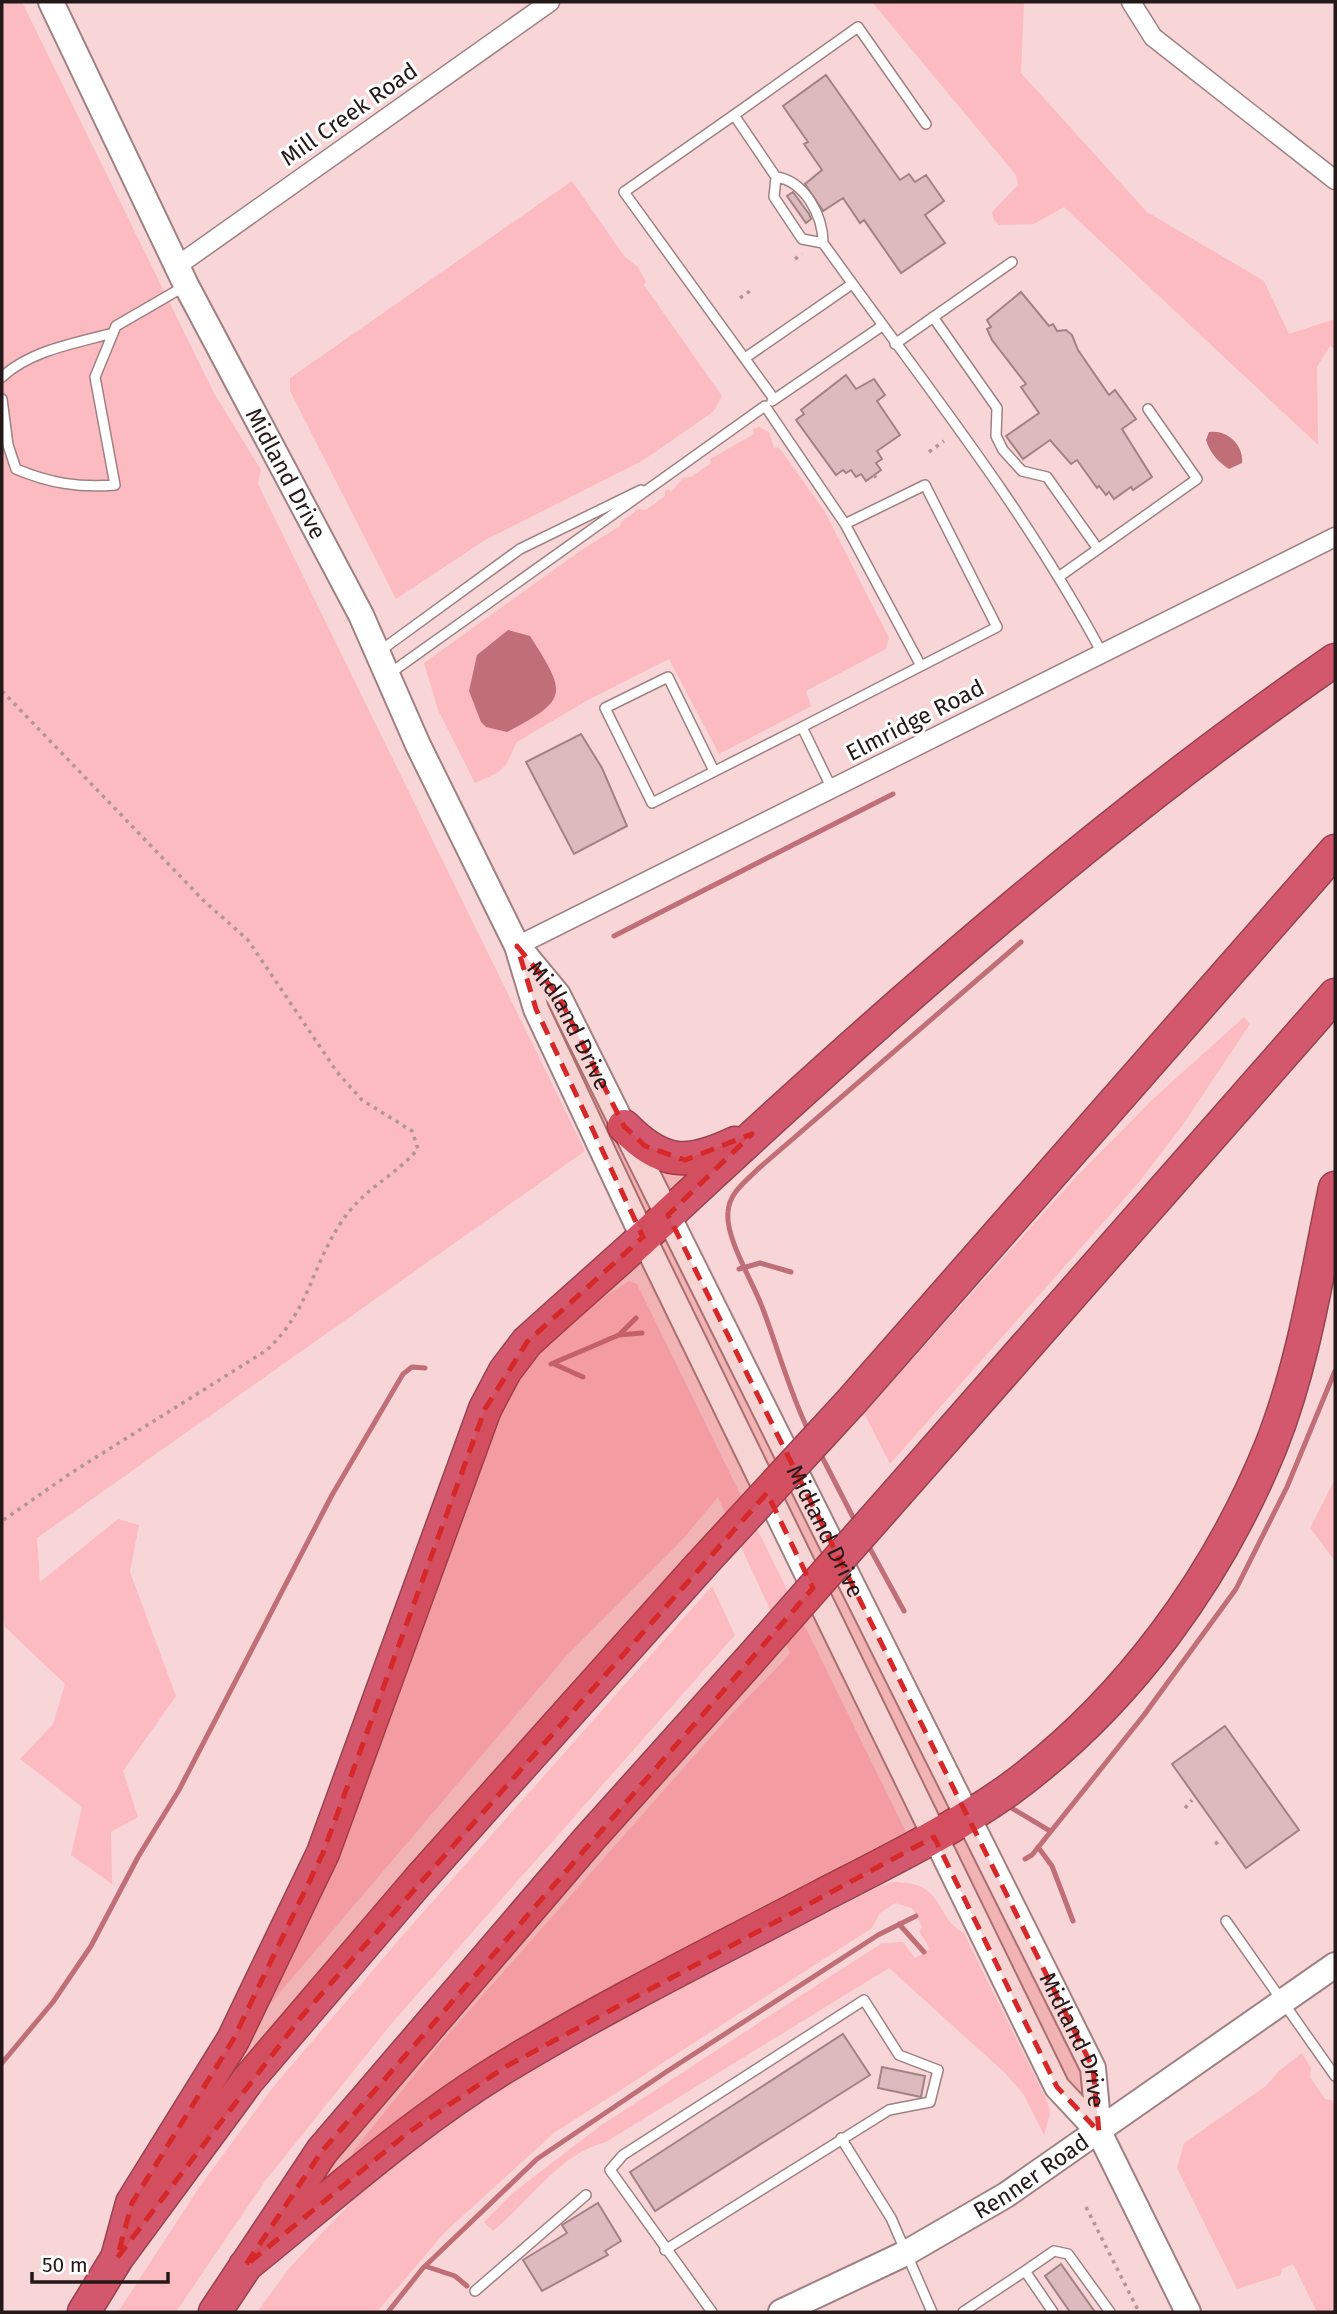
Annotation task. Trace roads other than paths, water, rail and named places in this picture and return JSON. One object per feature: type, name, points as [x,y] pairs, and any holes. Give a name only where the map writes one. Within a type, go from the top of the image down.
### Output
[{"type":"highway","points":[[117,2258],[132,2203],[233,2040],[323,1853],[490,1400],[505,1371],[527,1342],[668,1215],[752,1134],[1054,875],[1229,738],[1335,660]]},
{"type":"highway","points":[[85,2311],[117,2258],[248,2080],[302,2016],[419,1880],[850,1402],[1327,865]]},
{"type":"highway","points":[[215,2312],[322,2151],[582,1847],[1335,995]]},
{"type":"highway","points":[[624,1126],[657,1153],[685,1160],[709,1155],[752,1134]]},
{"type":"highway","points":[[245,2266],[409,2132],[505,2067],[719,1949],[970,1816],[1055,1753],[1092,1717],[1153,1649],[1213,1564],[1257,1478],[1302,1350],[1335,1188]]},
{"type":"main road","name":"Midland Drive","points":[[51,2],[181,276],[383,663],[418,744],[517,946],[536,1009],[643,1237],[1057,2087],[1098,2132],[1188,2312]]},
{"type":"main road","name":"Midland Drive","points":[[517,946],[558,995],[970,1816],[1093,2068],[1098,2132]]},
{"type":"main road","name":"Renner Road","points":[[781,2312],[905,2253],[1006,2195],[1335,1965]]},
{"type":"street","name":"Mill Creek Road","points":[[181,276],[550,2]]},
{"type":"street","points":[[1131,2],[1153,37],[1171,53],[1335,180]]},
{"type":"street","name":"Elmridge Road","points":[[517,946],[1335,537]]},
{"type":"lane","points":[[774,399],[624,192],[858,27],[926,124]]},
{"type":"lane","points":[[734,115],[776,177],[798,186],[820,217],[823,243],[1060,576],[1102,653]]},
{"type":"lane","points":[[776,177],[774,197],[802,239],[823,243]]},
{"type":"lane","points":[[895,344],[1012,262]]},
{"type":"lane","points":[[2,399],[8,445],[16,470],[46,481],[87,488],[115,485],[95,377],[116,326],[181,276]]},
{"type":"lane","points":[[746,358],[852,284]]},
{"type":"lane","points":[[933,317],[997,408],[996,436],[1003,450],[1022,471],[1047,477],[1098,549]]},
{"type":"lane","points":[[383,663],[602,525],[774,399],[883,326]]},
{"type":"lane","points":[[2,377],[16,363],[64,346],[114,333]]},
{"type":"lane","points":[[765,406],[845,524],[921,666]]},
{"type":"lane","points":[[1060,576],[1197,479],[1148,409]]},
{"type":"lane","points":[[383,663],[520,549],[655,484]]},
{"type":"lane","points":[[713,771],[668,677],[605,708],[652,803],[997,627],[925,485],[845,524]]},
{"type":"lane","points":[[802,727],[832,789]]},
{"type":"lane","points":[[1226,1921],[1335,2076]]},
{"type":"lane","points":[[665,2250],[889,2110],[930,2102],[938,2070],[899,2055],[864,2000],[623,2155],[610,2170],[665,2250],[712,2312]]},
{"type":"lane","points":[[841,2138],[891,2218],[932,2312]]},
{"type":"lane","points":[[475,2291],[586,2195]]},
{"type":"lane","points":[[963,2312],[1054,2251],[1068,2254],[1110,2312]]},
{"type":"lane","points":[[1025,2271],[1053,2312]]},
{"type":"waterway","points":[[614,936],[893,794]]},
{"type":"waterway","points":[[809,1432],[760,1301],[731,1235],[728,1223],[731,1199],[758,1169],[1021,942]]},
{"type":"waterway","points":[[739,1269],[760,1263],[791,1272]]},
{"type":"waterway","points":[[551,1364],[619,1335],[636,1318]]},
{"type":"waterway","points":[[619,1335],[642,1333]]},
{"type":"waterway","points":[[554,1364],[583,1377]]},
{"type":"waterway","points":[[2,2063],[53,2002],[91,1946],[138,1857],[179,1790],[332,1495],[403,1374],[412,1367],[425,1368]]},
{"type":"waterway","points":[[1025,1859],[1032,1855],[1144,1715],[1236,1589],[1287,1487],[1335,1371]]},
{"type":"waterway","points":[[820,1453],[857,1525]]},
{"type":"waterway","points":[[867,1543],[904,1611]]},
{"type":"waterway","points":[[1005,1804],[1050,1831]]},
{"type":"waterway","points":[[1038,1847],[1052,1866],[1073,1921]]},
{"type":"waterway","points":[[388,2312],[423,2268],[537,2159],[878,1935],[916,1916]]},
{"type":"waterway","points":[[899,1924],[924,1952]]},
{"type":"waterway","points":[[425,2266],[455,2276],[467,2286]]}]
